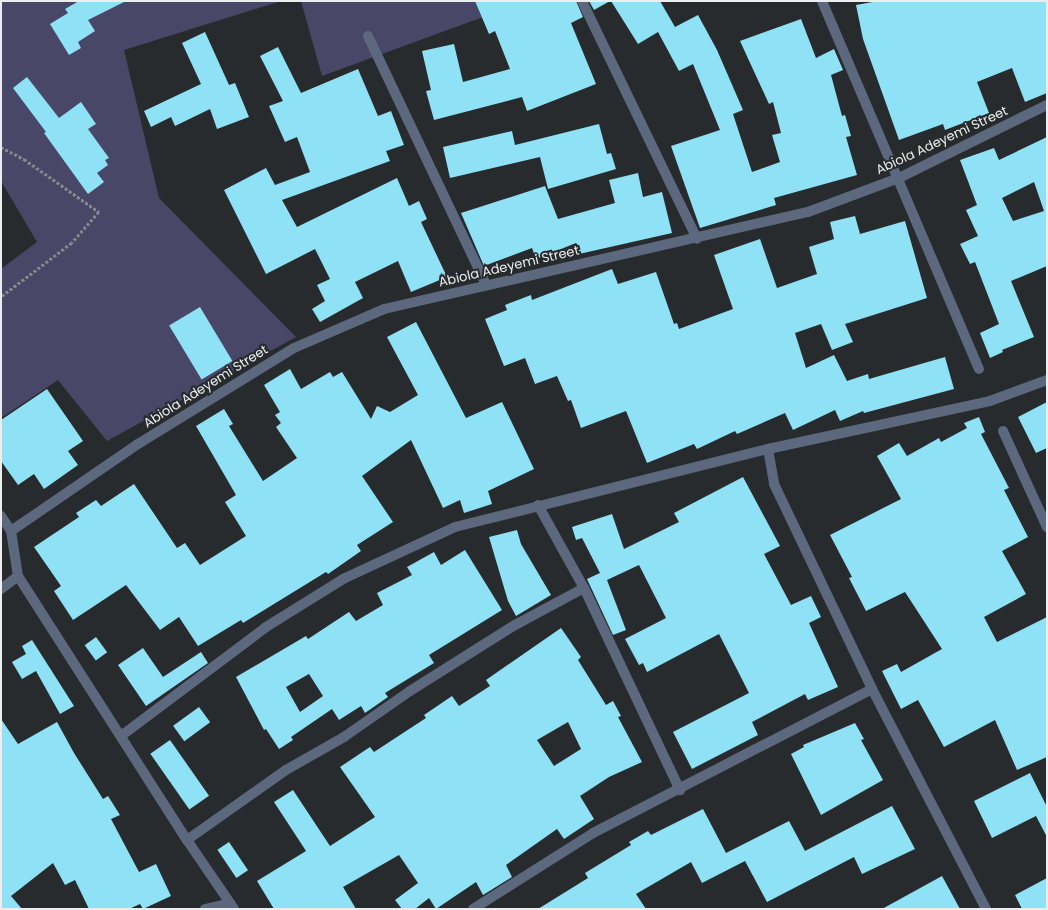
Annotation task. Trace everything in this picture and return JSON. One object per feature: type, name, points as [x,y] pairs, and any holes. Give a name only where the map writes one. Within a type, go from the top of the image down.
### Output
[{"type":"street","points":[[582,1],[697,239]]},
{"type":"street","points":[[822,1],[899,178],[979,369]]},
{"type":"street","points":[[368,36],[486,285]]},
{"type":"street","name":"Abiola Adeyemi Street","points":[[11,531],[138,444],[294,348],[384,309],[697,239],[808,212],[899,178],[1047,105]]},
{"type":"street","points":[[121,736],[266,628],[342,579],[454,527],[768,448],[990,400],[1047,380]]},
{"type":"street","points":[[1003,431],[1047,527]]},
{"type":"street","points":[[768,448],[774,484],[872,689],[986,909]]},
{"type":"street","points":[[538,505],[584,588],[680,790]]},
{"type":"street","points":[[1,516],[11,531],[18,576],[187,840],[232,906],[205,909]]},
{"type":"street","points":[[1,589],[18,576]]},
{"type":"street","points":[[187,840],[286,770],[344,737],[410,691],[515,625],[584,588]]},
{"type":"street","points":[[473,909],[593,833],[680,790],[872,689]]},
{"type":"path","points":[[1,147],[24,159],[99,212],[72,243],[1,297]]},
{"type":"shaded area","points":[[1,1],[281,1],[124,50],[159,198],[296,337],[107,441],[58,380],[1,418],[1,269],[37,242],[1,181]]},
{"type":"shaded area","points":[[301,1],[516,1],[483,17],[322,76]]},
{"type":"building","points":[[79,1],[126,1],[88,20],[95,31],[78,42],[81,48],[69,55],[50,24],[68,13],[65,9]]},
{"type":"building","points":[[475,1],[576,1],[583,17],[571,23],[596,84],[527,111],[522,97],[434,120],[426,91],[431,90],[422,51],[454,44],[463,82],[510,69],[495,31],[489,34]]},
{"type":"building","points":[[589,1],[610,1],[594,10]]},
{"type":"building","points":[[611,1],[660,1],[675,27],[698,15],[717,50],[743,110],[733,114],[752,172],[780,162],[772,135],[781,133],[773,102],[769,104],[740,41],[801,19],[816,58],[834,49],[843,70],[831,75],[842,116],[845,115],[851,136],[846,137],[857,175],[774,198],[776,205],[700,228],[671,146],[720,130],[693,64],[679,71],[658,32],[638,44]]},
{"type":"building","points":[[878,1],[1047,1],[1047,93],[1025,102],[1012,68],[977,82],[989,113],[945,130],[943,124],[899,140],[863,39],[856,5]]},
{"type":"building","points":[[205,32],[229,85],[235,83],[249,117],[217,129],[210,109],[175,126],[171,117],[151,127],[144,111],[201,84],[182,43]]},
{"type":"building","points":[[278,47],[301,93],[358,69],[378,116],[391,111],[404,145],[386,151],[390,161],[282,200],[297,227],[397,178],[409,206],[419,201],[427,219],[421,222],[447,277],[411,292],[398,261],[355,282],[363,298],[320,322],[312,309],[325,301],[317,285],[330,279],[315,249],[266,274],[224,190],[266,168],[275,185],[310,172],[297,137],[285,142],[269,106],[283,101],[260,56]]},
{"type":"building","points":[[27,77],[59,118],[81,102],[96,124],[88,129],[109,158],[105,160],[108,165],[97,173],[104,182],[88,194],[44,133],[46,132],[13,88]]},
{"type":"building","points":[[599,124],[607,154],[611,153],[616,169],[548,189],[540,157],[450,178],[443,147],[512,131],[515,145]]},
{"type":"building","points":[[1047,137],[1047,266],[1011,281],[1034,337],[1002,350],[1003,352],[990,358],[980,333],[999,324],[975,262],[970,264],[960,244],[978,236],[966,210],[977,205],[960,160],[994,148],[999,160]],"holes":[[[1034,182],[1044,211],[1013,221],[1002,198]]]},
{"type":"building","points":[[638,173],[643,197],[662,192],[672,233],[579,254],[576,243],[536,259],[532,248],[484,266],[461,213],[545,186],[558,219],[615,203],[609,180]]},
{"type":"building","points":[[855,216],[860,234],[905,221],[927,298],[845,324],[853,342],[832,350],[821,324],[795,333],[806,368],[834,355],[847,381],[868,374],[869,379],[945,357],[954,389],[864,413],[863,411],[840,421],[835,410],[793,430],[785,413],[737,434],[735,431],[697,449],[694,444],[647,463],[626,411],[581,428],[571,400],[568,401],[557,376],[535,384],[525,358],[504,366],[485,319],[507,310],[505,305],[531,295],[532,300],[612,269],[618,284],[656,272],[674,324],[677,323],[679,329],[733,309],[714,255],[760,239],[777,288],[817,274],[809,247],[834,239],[830,222]]},
{"type":"building","points":[[200,307],[232,361],[202,380],[169,326]]},
{"type":"building","points":[[416,322],[466,418],[502,402],[534,469],[488,491],[492,504],[464,513],[460,500],[443,508],[411,440],[362,476],[393,522],[357,545],[361,551],[328,574],[326,572],[243,623],[241,620],[198,646],[179,617],[160,630],[126,585],[73,620],[54,591],[61,586],[34,547],[79,517],[76,513],[96,500],[101,506],[134,484],[177,548],[185,543],[200,565],[246,536],[225,502],[236,495],[196,426],[224,409],[233,424],[229,426],[263,481],[297,458],[276,427],[281,423],[275,415],[280,412],[264,385],[290,369],[301,389],[330,372],[333,377],[342,372],[371,419],[377,406],[390,412],[418,395],[387,337]]},
{"type":"building","points":[[47,389],[83,441],[68,451],[78,465],[44,489],[34,474],[18,485],[1,461],[1,420]]},
{"type":"building","points":[[1047,402],[1047,448],[1036,453],[1018,417]]},
{"type":"building","points":[[979,417],[985,432],[981,434],[1009,488],[1004,490],[1028,537],[1002,551],[1026,594],[984,617],[997,642],[1047,617],[1047,757],[1017,770],[995,720],[944,747],[918,700],[901,709],[882,671],[897,664],[901,672],[942,649],[905,592],[866,611],[849,578],[852,577],[830,535],[901,499],[877,456],[899,443],[907,456],[939,438],[941,442],[967,428],[964,423]]},
{"type":"building","points":[[743,477],[780,546],[764,554],[791,605],[811,596],[821,617],[809,623],[838,687],[808,700],[805,694],[752,722],[758,735],[692,769],[673,732],[749,693],[719,634],[647,672],[643,663],[639,665],[625,639],[666,618],[639,565],[607,580],[626,630],[613,635],[587,579],[600,573],[582,538],[576,540],[572,527],[612,514],[624,549],[679,522],[674,513]]},
{"type":"building","points":[[517,530],[521,544],[551,595],[516,616],[508,601],[489,537]]},
{"type":"building","points":[[465,550],[502,610],[429,655],[434,663],[385,693],[388,697],[365,713],[361,706],[339,720],[332,709],[291,737],[293,740],[279,749],[266,729],[264,730],[236,677],[306,636],[308,639],[349,612],[356,621],[383,605],[377,593],[412,575],[407,567],[434,552],[441,565]],"holes":[[[309,674],[323,696],[300,712],[286,687]]]},
{"type":"building","points":[[561,628],[581,657],[578,660],[606,705],[613,701],[621,716],[618,717],[642,762],[609,777],[580,796],[594,819],[564,839],[557,829],[506,865],[512,877],[483,895],[476,882],[436,909],[429,898],[415,909],[402,909],[395,900],[418,883],[399,855],[343,887],[356,909],[274,909],[257,881],[306,851],[274,802],[293,790],[330,846],[375,817],[340,767],[370,747],[374,752],[426,718],[424,715],[452,696],[459,706],[490,686],[486,680]],"holes":[[[568,722],[581,749],[554,766],[537,740]]]},
{"type":"building","points":[[96,637],[107,652],[96,661],[85,645]]},
{"type":"building","points":[[32,640],[74,706],[60,714],[36,671],[22,679],[12,662],[26,654],[22,646]]},
{"type":"building","points":[[143,648],[163,677],[201,652],[208,663],[146,706],[118,665]]},
{"type":"building","points":[[199,707],[210,722],[184,741],[173,726]]},
{"type":"building","points":[[1,719],[18,744],[57,722],[74,753],[103,799],[108,796],[120,815],[111,819],[139,872],[156,864],[171,896],[143,909],[140,904],[129,909],[89,909],[75,880],[65,885],[53,863],[11,896],[22,909],[1,909]]},
{"type":"building","points":[[855,723],[864,739],[861,740],[883,780],[821,815],[791,754],[804,747],[803,745]]},
{"type":"building","points":[[170,740],[209,796],[189,809],[150,754]]},
{"type":"building","points":[[1030,773],[1047,807],[1047,837],[1036,816],[992,838],[974,801]]},
{"type":"building","points":[[892,806],[915,849],[862,874],[854,857],[767,902],[745,861],[702,883],[691,862],[636,894],[646,909],[538,909],[588,878],[585,873],[631,845],[629,842],[648,831],[651,835],[703,809],[726,853],[789,821],[805,851]]},
{"type":"building","points":[[229,842],[248,870],[236,878],[217,850]]},
{"type":"building","points":[[942,876],[960,909],[882,909]]},
{"type":"building","points":[[1047,878],[1047,909],[1022,909],[1015,895]]}]
